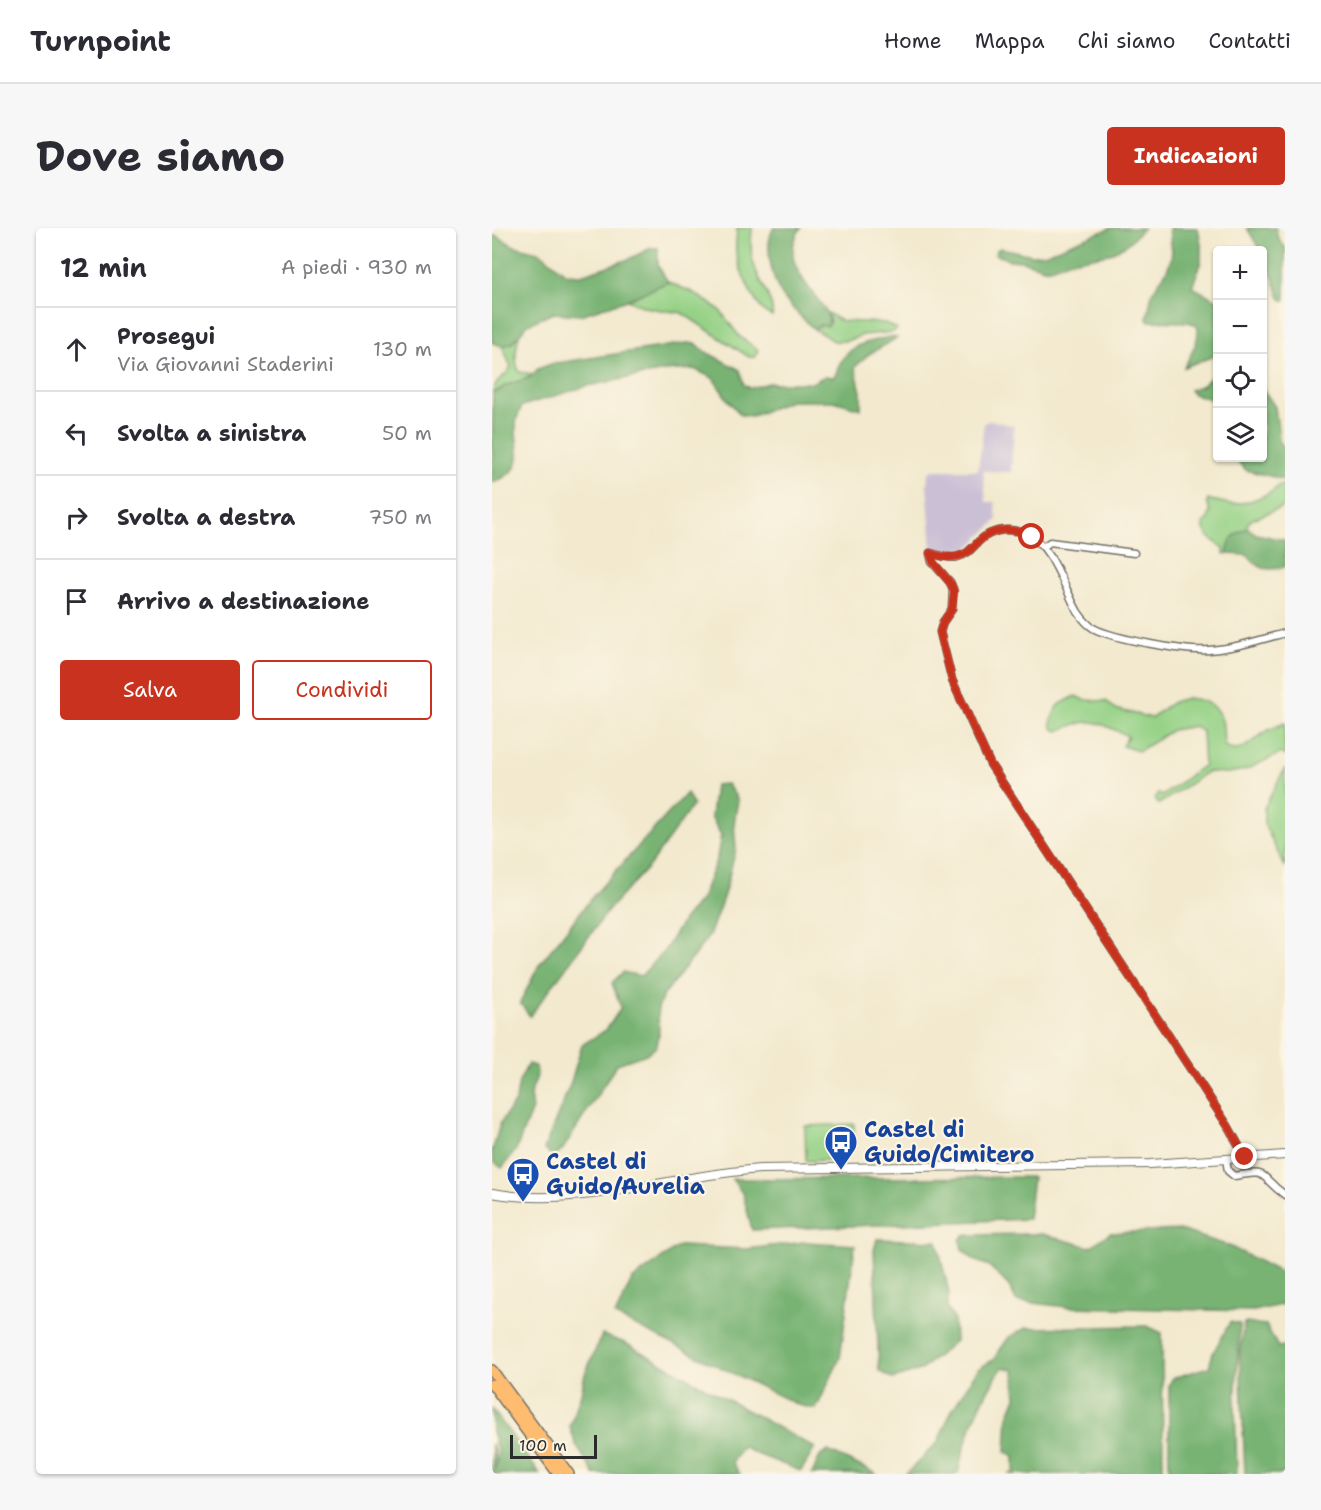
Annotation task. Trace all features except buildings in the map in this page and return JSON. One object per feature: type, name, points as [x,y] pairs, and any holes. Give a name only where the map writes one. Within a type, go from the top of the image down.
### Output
[{"type":"highway","points":[[492,1370],[569,1474]]},
{"type":"highway","points":[[492,1384],[558,1474]]},
{"type":"street","points":[[1245,1157],[1228,1126],[990,764],[952,680],[940,632],[943,622],[952,609],[954,592],[951,584],[933,562],[930,553],[947,557],[960,556],[985,537],[1005,530],[1029,535],[1043,547],[1087,624],[1102,632],[1130,639],[1199,650],[1241,645],[1285,633]]},
{"type":"street","points":[[1043,547],[1050,542],[1134,553]]},
{"type":"street","points":[[492,1193],[555,1199],[706,1174],[760,1169],[1150,1164],[1285,1155]]},
{"type":"street","points":[[1226,1159],[1227,1171],[1233,1176],[1255,1172],[1263,1174],[1274,1187],[1285,1195]]},
{"type":"shaded area","points":[[990,420],[1014,426],[1011,472],[983,471],[986,502],[995,502],[997,520],[964,552],[942,554],[932,550],[928,473],[933,470],[978,470],[984,423]]},
{"type":"green space","points":[[737,228],[752,228],[753,262],[769,297],[772,316],[754,298],[744,278],[736,252]]},
{"type":"green space","points":[[774,228],[801,228],[794,244],[793,258],[798,272],[823,307],[828,317],[828,326],[820,325],[814,329],[793,309],[778,289],[769,252],[769,242]]},
{"type":"green space","points":[[1111,228],[1144,228],[1126,245],[1109,254],[1070,261],[1047,269],[1022,261],[1009,260],[995,254],[996,250],[1001,248],[1032,255],[1044,254]]},
{"type":"green space","points":[[1169,228],[1198,228],[1201,263],[1192,287],[1213,298],[1213,356],[1184,367],[1198,336],[1197,325],[1188,322],[1148,321],[1147,319],[1152,293],[1167,270],[1172,251]]},
{"type":"green space","points":[[1247,228],[1276,228],[1278,239],[1285,247],[1285,301],[1280,298],[1267,263],[1267,246],[1258,246]]},
{"type":"green space","points":[[492,236],[497,236],[514,246],[541,253],[566,274],[581,275],[629,259],[651,248],[658,248],[658,266],[668,282],[627,300],[580,315],[553,313],[528,324],[512,343],[502,346],[492,343]]},
{"type":"green space","points":[[668,282],[692,292],[719,309],[739,336],[758,350],[755,357],[749,357],[682,313],[648,308],[627,300]]},
{"type":"green space","points":[[828,313],[841,321],[885,323],[897,329],[893,332],[863,335],[846,341],[834,341],[814,329],[830,322]]},
{"type":"green space","points":[[520,331],[516,352],[517,367],[519,372],[533,374],[493,392],[496,383],[511,367],[502,346],[512,343]]},
{"type":"green space","points":[[890,337],[897,338],[869,354],[855,367],[861,392],[861,409],[834,401],[790,401],[752,416],[741,415],[713,378],[694,369],[664,371],[587,386],[522,406],[516,422],[518,459],[516,466],[512,472],[492,483],[493,392],[498,392],[504,386],[529,378],[538,369],[551,364],[687,343],[697,344],[704,351],[740,370],[744,385],[750,388],[769,383],[812,383],[825,376],[834,377],[841,362],[852,350],[863,344]]},
{"type":"green space","points":[[1213,375],[1213,400],[1194,394],[1190,390],[1203,385]]},
{"type":"green space","points":[[1267,395],[1275,407],[1280,443],[1285,448],[1285,480],[1246,470],[1238,462],[1267,462]]},
{"type":"green space","points":[[1279,485],[1285,485],[1285,506],[1253,519],[1247,524],[1248,528],[1233,538],[1228,554],[1224,554],[1224,548],[1205,532],[1203,523],[1208,520],[1210,512],[1208,500],[1237,504],[1265,495]]},
{"type":"green space","points":[[1248,528],[1256,534],[1285,540],[1285,567],[1263,568],[1247,555],[1228,554],[1229,544],[1233,538]]},
{"type":"green space","points":[[1075,696],[1085,700],[1106,701],[1115,709],[1152,718],[1175,701],[1192,699],[1205,702],[1216,709],[1220,715],[1224,745],[1235,750],[1285,723],[1285,756],[1281,753],[1245,770],[1228,773],[1207,772],[1159,804],[1155,799],[1159,793],[1162,796],[1204,765],[1202,732],[1195,726],[1172,730],[1139,751],[1122,746],[1128,736],[1093,722],[1078,723],[1058,731],[1052,728],[1051,723],[1057,706]]},
{"type":"green space","points":[[1285,768],[1285,867],[1264,824],[1264,808]]},
{"type":"green space","points":[[727,784],[738,800],[734,823],[736,849],[724,895],[709,936],[663,996],[658,1008],[659,1034],[656,1047],[646,1054],[617,1064],[563,1149],[554,1157],[544,1149],[570,1085],[582,1045],[606,1030],[621,1008],[612,983],[623,972],[641,976],[665,950],[684,919],[701,899],[717,858],[721,835],[711,817],[715,785]]},
{"type":"green space","points":[[687,793],[693,805],[649,866],[610,908],[530,1016],[520,1003],[539,965],[594,895]]},
{"type":"green space","points":[[528,1064],[535,1066],[537,1076],[530,1095],[532,1109],[516,1150],[502,1168],[494,1162],[492,1152],[500,1124],[516,1100],[519,1082]]},
{"type":"green space","points":[[854,1124],[854,1143],[834,1143],[834,1160],[806,1161],[805,1126]]},
{"type":"green space","points":[[1033,1177],[1028,1219],[752,1230],[743,1194],[732,1179]]},
{"type":"green space","points":[[1180,1230],[1229,1246],[1284,1274],[1285,1304],[1254,1311],[1068,1307],[1016,1301],[1009,1286],[989,1266],[974,1260],[962,1249],[960,1240],[964,1235],[1042,1234],[1090,1247],[1110,1233]]},
{"type":"green space","points":[[877,1239],[937,1241],[949,1293],[947,1308],[954,1319],[955,1341],[921,1370],[893,1379],[879,1371],[874,1250]]},
{"type":"green space","points":[[805,1242],[855,1245],[840,1358],[816,1409],[798,1405],[615,1316],[632,1280],[679,1246],[747,1249]]},
{"type":"green space","points":[[1230,1322],[1240,1324],[1235,1406],[1237,1474],[1169,1474],[1169,1385],[1173,1378],[1209,1367],[1213,1353]]},
{"type":"green space","points":[[1244,1323],[1266,1325],[1278,1347],[1285,1346],[1285,1474],[1245,1474],[1240,1353]]},
{"type":"green space","points":[[1147,1326],[1162,1333],[1163,1474],[1008,1474],[1014,1473],[1014,1456],[1006,1452],[1008,1417],[1016,1397],[1014,1370],[1003,1367],[975,1418],[958,1474],[906,1474],[938,1442],[951,1412],[978,1369],[993,1360],[1009,1337],[1026,1328]]},
{"type":"green space","points":[[602,1335],[625,1343],[815,1448],[801,1471],[754,1453],[743,1446],[732,1462],[740,1474],[594,1474],[575,1443],[570,1426],[585,1374]]},
{"type":"green space","points":[[492,1409],[540,1474],[492,1474],[492,1443],[495,1454],[495,1472],[498,1453],[492,1431]]},
{"type":"green space","points":[[828,1451],[877,1474],[812,1474],[820,1456]]},
{"type":"place","name":"Castel di Guido/Cimitero","points":[[841,1171]]},
{"type":"place","name":"Castel di Guido/Aurelia","points":[[523,1203]]},
{"type":"route","points":[[1032,537],[1021,532],[1005,530],[993,532],[960,556],[947,557],[930,553],[936,567],[951,584],[954,592],[952,609],[943,622],[940,632],[952,680],[990,764],[1228,1126],[1245,1157]]}]
